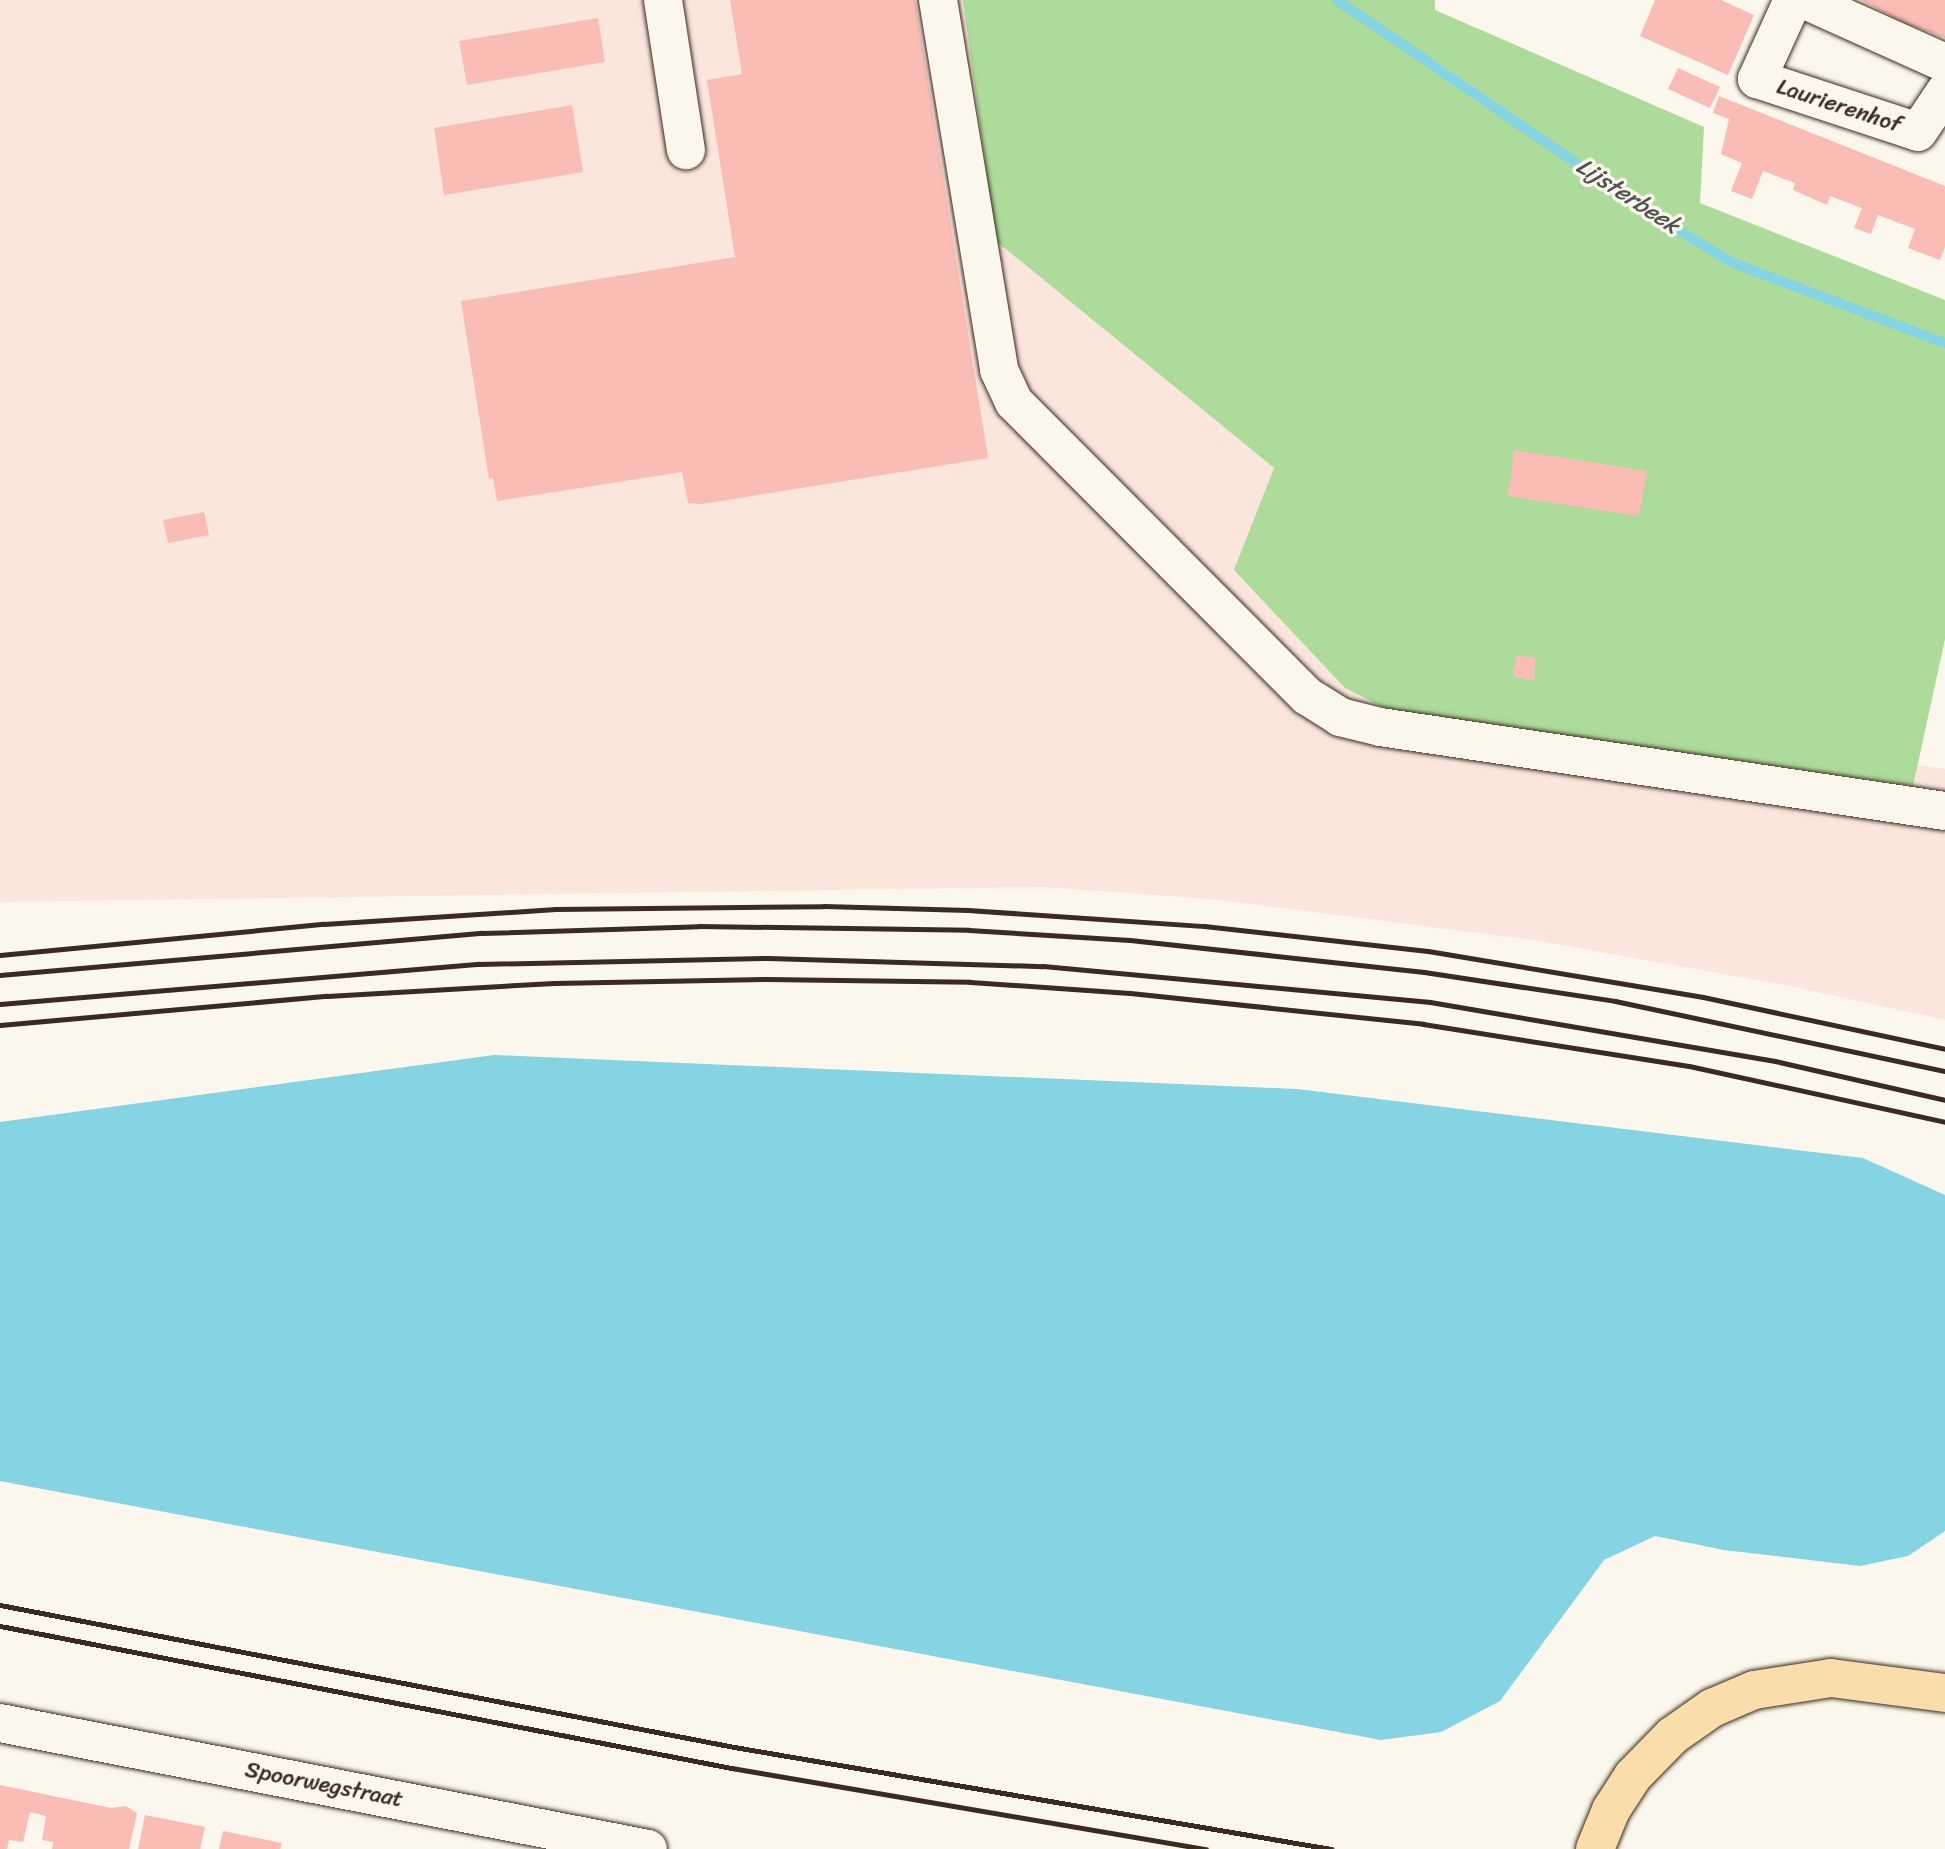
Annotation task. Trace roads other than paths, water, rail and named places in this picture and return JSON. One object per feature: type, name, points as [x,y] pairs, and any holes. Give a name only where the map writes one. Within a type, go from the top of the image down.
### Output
[{"type":"main road","points":[[1595,1849],[1611,1810],[1633,1776],[1672,1736],[1712,1709],[1754,1690],[1831,1678],[1945,1693]]},
{"type":"street","points":[[663,0],[686,150]]},
{"type":"street","points":[[938,0],[999,370],[1014,402],[1307,696],[1340,717],[1380,727],[1945,811]]},
{"type":"street","name":"Laurierenhof","points":[[1945,63],[1789,3],[1757,79],[1931,138],[1945,92]]},
{"type":"street","name":"Spoorwegstraat","points":[[0,1723],[648,1849]]},
{"type":"water","points":[[494,1055],[1297,1089],[1863,1158],[1945,1195],[1945,1531],[1908,1556],[1860,1566],[1724,1550],[1655,1536],[1604,1560],[1500,1701],[1441,1732],[1381,1740],[0,1481],[0,1122]]},
{"type":"waterway","name":"Lijsterbeek","points":[[1337,0],[1640,207],[1733,263],[1945,343]]},
{"type":"railway","points":[[0,955],[324,924],[556,909],[824,906],[968,910],[1204,926],[1428,951],[1703,997],[1945,1049]]},
{"type":"railway","points":[[0,975],[482,933],[699,926],[969,930],[1130,940],[1424,972],[1615,1001],[1945,1071]]},
{"type":"railway","points":[[0,1004],[479,964],[768,958],[1043,966],[1430,1002],[1775,1061],[1945,1100]]},
{"type":"railway","points":[[0,1025],[327,996],[554,983],[766,979],[970,982],[1130,993],[1423,1024],[1689,1066],[1945,1122]]},
{"type":"railway","points":[[0,1605],[734,1747],[1331,1849]]},
{"type":"railway","points":[[0,1626],[731,1768],[1206,1849]]}]
